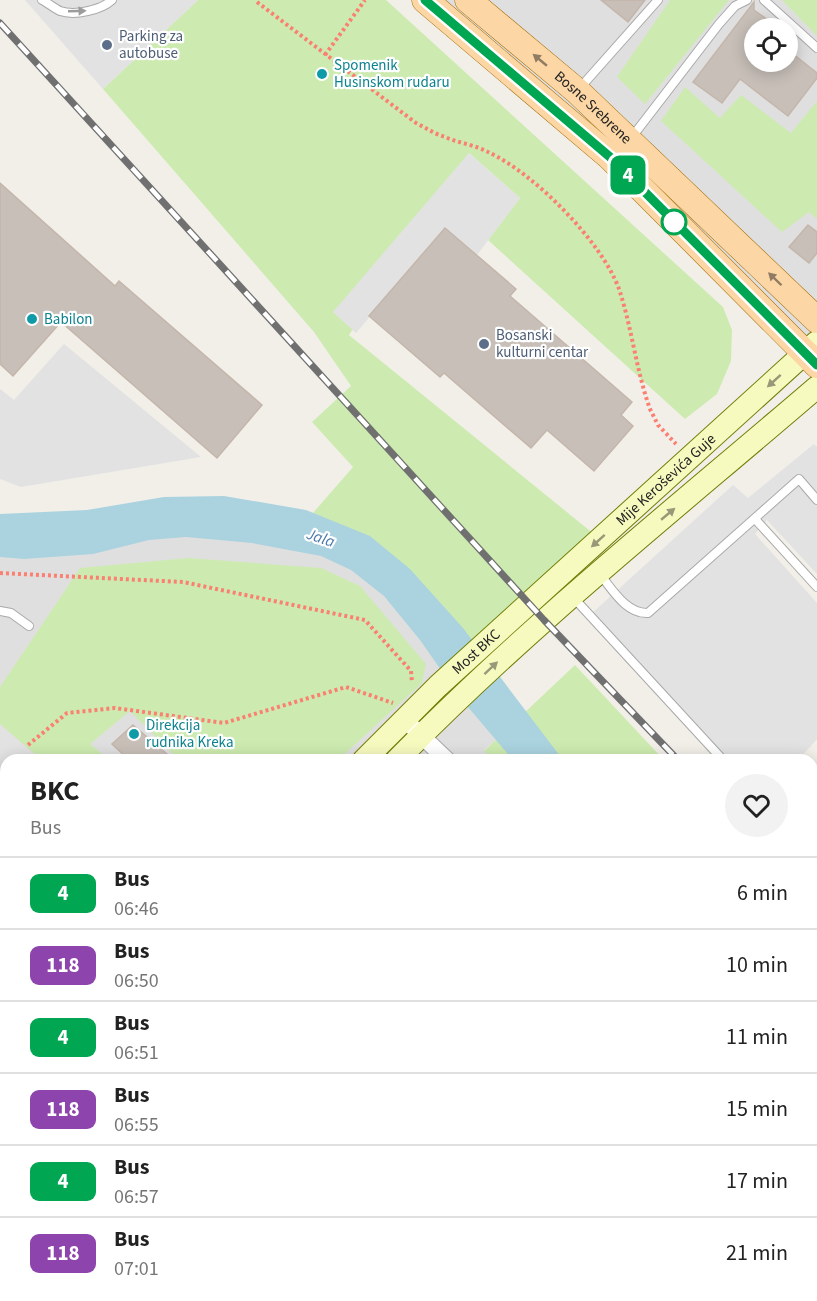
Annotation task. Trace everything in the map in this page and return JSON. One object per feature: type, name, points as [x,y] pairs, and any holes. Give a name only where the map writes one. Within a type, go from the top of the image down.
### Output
[{"type":"main road","name":"Bosne Srebrene","points":[[425,0],[610,157],[813,354]]},
{"type":"main road","name":"Bosne Srebrene","points":[[468,0],[577,91],[817,320]]},
{"type":"main road","name":"Mije Keroševića Guje","points":[[521,625],[813,354]]},
{"type":"main road","name":"Mije Keroševića Guje","points":[[521,625],[571,596],[817,387]]},
{"type":"main road","name":"Most BKC","points":[[400,712],[521,625]]},
{"type":"main road","name":"Most BKC","points":[[422,735],[521,625]]},
{"type":"main road","points":[[368,754],[400,712]]},
{"type":"main road","points":[[403,754],[422,735]]},
{"type":"street","points":[[400,712],[441,754]]},
{"type":"lane","points":[[42,0],[61,11],[85,12],[106,6],[112,0]]},
{"type":"lane","points":[[577,91],[658,0]]},
{"type":"lane","points":[[629,140],[735,6],[747,0]]},
{"type":"lane","points":[[764,0],[817,48]]},
{"type":"lane","points":[[598,573],[636,614],[648,613],[799,479],[817,500]]},
{"type":"lane","points":[[755,519],[817,587]]},
{"type":"lane","points":[[571,596],[717,754]]},
{"type":"lane","points":[[0,611],[11,613],[29,626]]},
{"type":"path","points":[[325,55],[365,0]]},
{"type":"path","points":[[257,2],[416,123],[504,160],[531,179],[589,237],[607,263],[618,287],[650,409],[658,425],[679,447]]},
{"type":"path","points":[[0,573],[183,582],[365,620],[411,671],[412,690]]},
{"type":"path","points":[[28,745],[67,713],[115,708],[224,723],[346,687],[400,712]]},
{"type":"shaded area","name":"Parking za autobuse","points":[[25,0],[198,0],[103,89]]},
{"type":"shaded area","points":[[430,0],[817,0],[817,352]]},
{"type":"shaded area","points":[[469,153],[520,198],[477,255],[445,228],[356,333],[333,312]]},
{"type":"shaded area","points":[[64,344],[201,457],[21,487],[0,479],[0,389],[14,400]]},
{"type":"shaded area","points":[[814,444],[817,447],[817,574],[767,520],[755,534],[817,603],[817,739],[804,754],[717,754],[590,615],[733,485],[748,498]]},
{"type":"shaded area","points":[[92,531],[332,539],[518,722],[484,750],[488,754],[0,754],[0,536]]},
{"type":"shaded area","points":[[0,724],[34,754],[0,754]]},
{"type":"green space","points":[[198,0],[386,0],[723,307],[732,330],[731,361],[717,394],[685,419],[488,240],[520,198],[469,153],[349,335],[600,539],[465,662],[394,580],[299,529],[353,467],[312,422],[351,386],[314,332],[103,89]]},
{"type":"green space","points":[[670,0],[729,0],[645,104],[617,77]]},
{"type":"green space","points":[[782,0],[817,0],[817,36]]},
{"type":"green space","points":[[685,87],[720,118],[741,95],[791,133],[817,101],[817,219],[809,212],[782,232],[661,121]]},
{"type":"green space","points":[[188,558],[321,568],[360,586],[426,664],[422,683],[345,754],[173,754],[130,711],[90,744],[102,754],[35,754],[0,725],[0,687],[80,568]]},
{"type":"green space","points":[[575,665],[658,754],[487,754],[484,751]]},
{"type":"water","name":"Jala","points":[[224,496],[306,510],[370,536],[410,569],[463,628],[558,754],[508,754],[462,700],[420,640],[384,596],[351,570],[321,556],[252,543],[186,537],[149,540],[93,554],[24,559],[0,557],[0,514],[87,510],[164,497]]},
{"type":"building","points":[[601,0],[645,0],[628,22]]},
{"type":"building","points":[[754,2],[754,10],[765,18],[744,18],[744,72],[798,72],[798,58],[817,73],[817,78],[788,116],[740,79],[722,103],[693,82]]},
{"type":"building","points":[[0,183],[115,286],[119,281],[262,405],[217,458],[61,322],[13,376],[0,364]]},
{"type":"building","points":[[808,225],[817,232],[817,253],[809,263],[789,247]]},
{"type":"building","name":"Bosanski kulturni centar","points":[[445,228],[516,289],[510,296],[632,402],[621,415],[633,426],[594,471],[547,430],[531,448],[444,373],[440,377],[369,316]]},
{"type":"building","name":"Direkcija rudnika Kreka","points":[[133,725],[167,754],[123,754],[112,744]]},
{"type":"railway","points":[[0,23],[544,620],[672,754]]},
{"type":"bus line","name":"4","points":[[425,0],[610,157],[817,365]]},
{"type":"place","name":"Parking za autobuse","points":[[107,45]]},
{"type":"place","name":"Spomenik Husinskom rudaru","points":[[322,74]]},
{"type":"place","name":"Babilon","points":[[32,319]]},
{"type":"place","name":"Bosanski kulturni centar","points":[[484,344]]},
{"type":"place","name":"Direkcija rudnika Kreka","points":[[134,734]]}]
